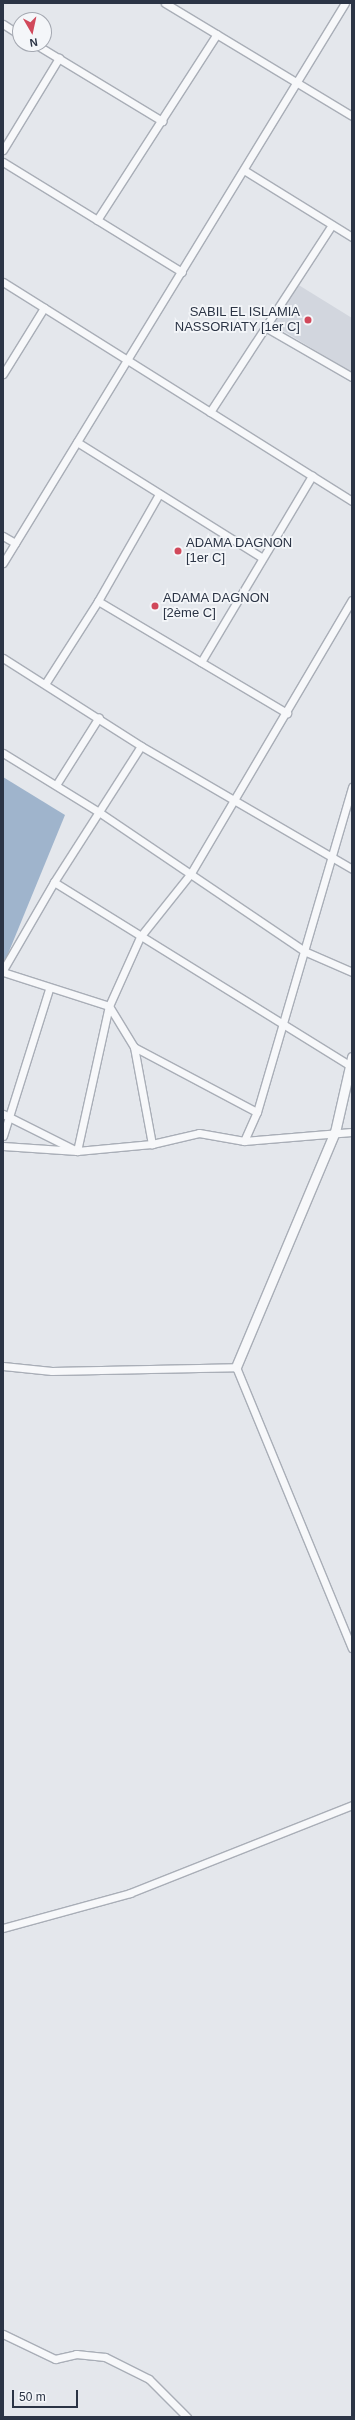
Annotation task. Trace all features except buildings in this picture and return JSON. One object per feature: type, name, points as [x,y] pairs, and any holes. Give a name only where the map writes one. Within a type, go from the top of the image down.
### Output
[{"type":"street","points":[[165,3],[352,116]]},
{"type":"street","points":[[3,563],[298,84],[345,3]]},
{"type":"street","points":[[3,24],[12,30]]},
{"type":"street","points":[[97,220],[217,34]]},
{"type":"street","points":[[49,52],[162,121]]},
{"type":"street","points":[[3,150],[59,58]]},
{"type":"street","points":[[3,162],[182,272]]},
{"type":"street","points":[[244,170],[352,237]]},
{"type":"street","points":[[210,412],[332,225]]},
{"type":"street","points":[[3,282],[352,501]]},
{"type":"street","points":[[3,374],[44,308]]},
{"type":"street","points":[[265,327],[352,377]]},
{"type":"street","points":[[78,442],[261,557]]},
{"type":"street","points":[[201,662],[261,557],[312,476]]},
{"type":"street","points":[[45,684],[98,601],[159,494]]},
{"type":"street","points":[[3,536],[15,543]]},
{"type":"street","points":[[77,1151],[109,1006],[140,937],[191,873],[287,713],[352,600]]},
{"type":"street","points":[[98,601],[287,713]]},
{"type":"street","points":[[3,658],[99,717],[141,746],[235,800],[331,859],[352,869]]},
{"type":"street","points":[[56,785],[99,717]]},
{"type":"street","points":[[141,746],[54,882],[3,971],[49,989],[109,1006],[134,1047],[152,1144]]},
{"type":"street","points":[[3,753],[100,812],[304,951],[352,972]]},
{"type":"street","points":[[244,1141],[257,1112],[352,787]]},
{"type":"street","points":[[54,882],[282,1025],[351,1063],[335,1132],[236,1367],[352,1648]]},
{"type":"street","points":[[3,1136],[11,1119],[49,989]]},
{"type":"street","points":[[134,1047],[257,1112]]},
{"type":"street","points":[[3,1114],[77,1151]]},
{"type":"street","points":[[3,1146],[77,1151],[152,1144],[199,1133],[244,1141],[335,1132],[352,1132]]},
{"type":"street","points":[[3,1366],[52,1371],[236,1367]]},
{"type":"street","points":[[3,1928],[130,1893],[352,1805]]},
{"type":"street","points":[[3,2334],[55,2359],[76,2354],[105,2357],[149,2379],[187,2417]]},
{"type":"shaded area","points":[[297,284],[352,318],[352,373],[272,324]]},
{"type":"water","points":[[3,777],[65,815],[3,966]]},
{"type":"place","name":"SABIL EL ISLAMIA NASSORIATY [1er C]","points":[[308,320]]},
{"type":"place","name":"ADAMA DAGNON [1er C]","points":[[178,551]]},
{"type":"place","name":"ADAMA DAGNON [2ème C]","points":[[155,606]]}]
